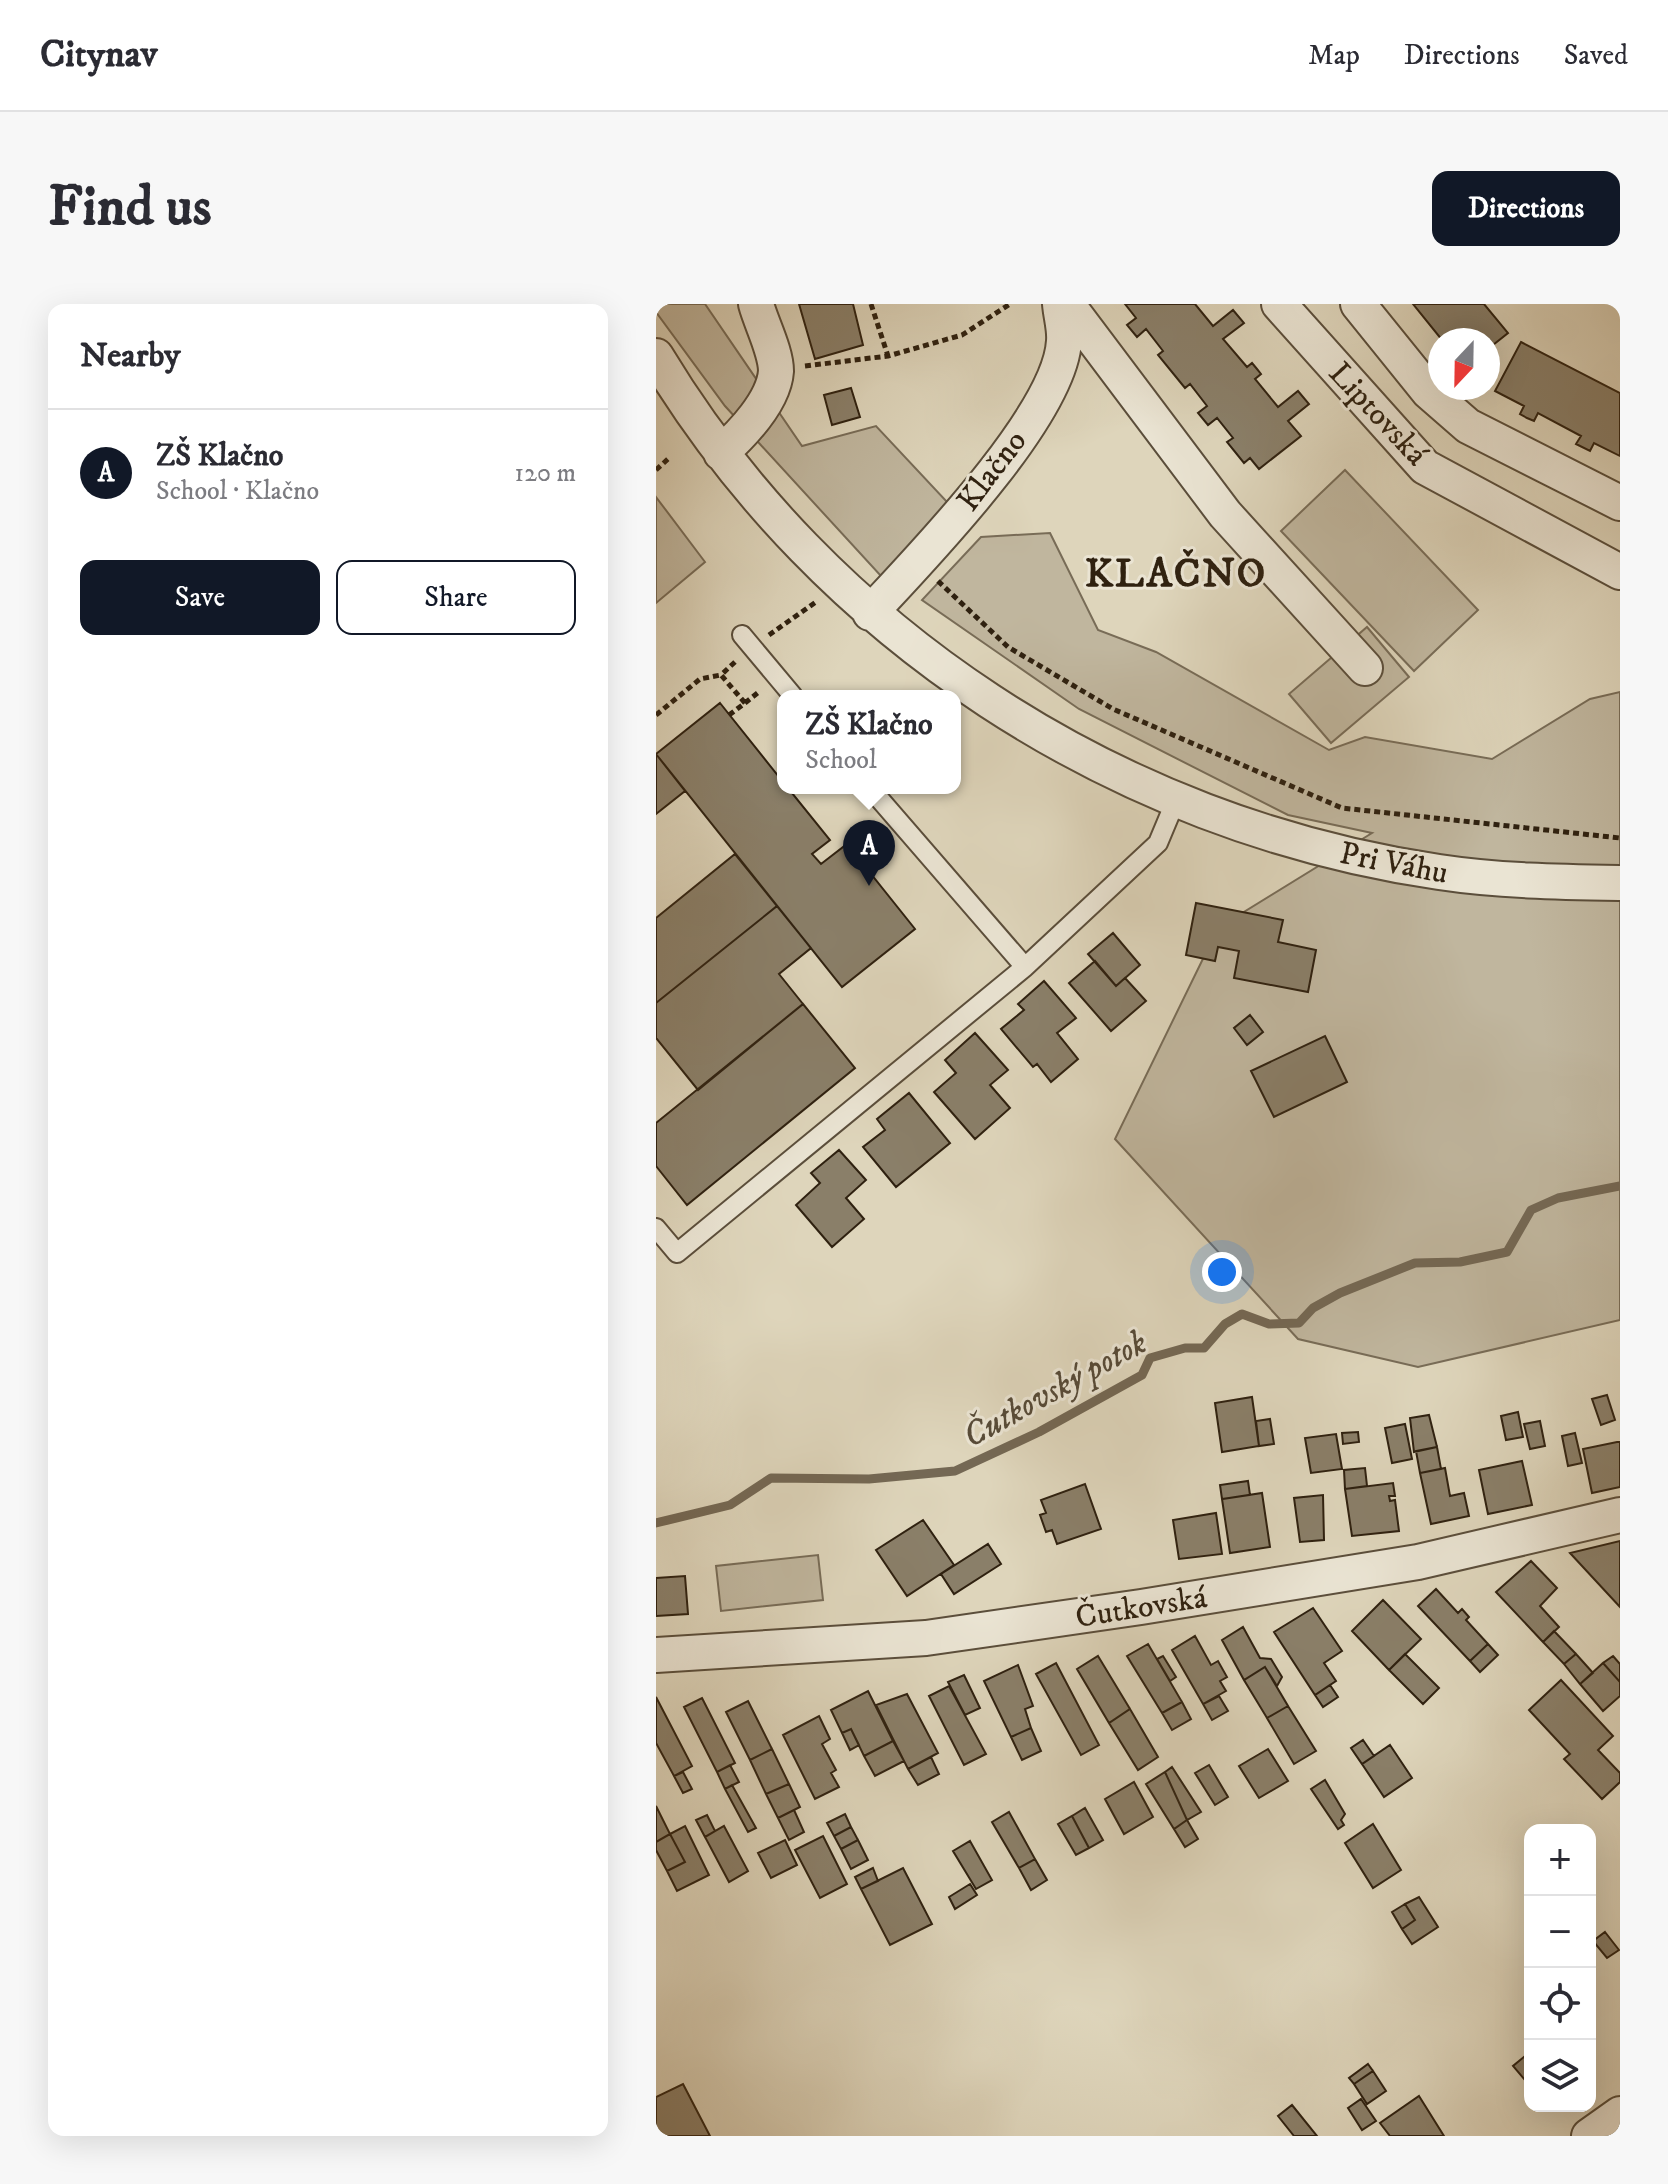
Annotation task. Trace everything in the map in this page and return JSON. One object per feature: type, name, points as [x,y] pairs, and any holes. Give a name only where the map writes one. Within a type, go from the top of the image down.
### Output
[{"type":"street","points":[[721,453],[743,434],[770,391],[776,370],[756,304]]},
{"type":"street","name":"Klačno","points":[[870,613],[918,562],[1012,449],[1050,384],[1064,342],[1060,304]]},
{"type":"street","points":[[1067,304],[1225,514],[1365,668]]},
{"type":"street","name":"Liptovská","points":[[1279,304],[1425,467],[1620,572]]},
{"type":"street","name":"Liptovská","points":[[1358,304],[1429,392],[1468,426],[1620,503]]},
{"type":"street","points":[[656,356],[721,453],[843,589],[870,613],[936,667],[1016,719],[1126,778],[1176,800]]},
{"type":"street","name":"Pri Váhu","points":[[1176,800],[1245,826],[1379,862],[1480,877],[1620,883]]},
{"type":"street","name":"Čutkovská","points":[[656,1655],[926,1638],[1141,1607],[1418,1562],[1620,1515]]},
{"type":"street","points":[[1589,2136],[1620,2114]]},
{"type":"lane","points":[[747,641],[788,690]]},
{"type":"lane","points":[[875,794],[1025,967]]},
{"type":"lane","points":[[656,1228],[677,1253],[1025,967],[1158,843],[1176,800]]},
{"type":"path","points":[[871,304],[888,356]]},
{"type":"path","points":[[776,370],[888,356],[962,335],[1010,304]]},
{"type":"path","points":[[656,470],[668,459]]},
{"type":"path","points":[[918,562],[1008,647],[1113,709],[1342,808],[1620,838]]},
{"type":"path","points":[[656,715],[700,679],[721,675],[747,641],[843,589]]},
{"type":"path","points":[[721,675],[745,703],[729,715]]},
{"type":"shaded area","points":[[656,304],[705,304],[802,446],[876,426],[948,503],[881,576],[725,406],[656,312]]},
{"type":"shaded area","points":[[1345,470],[1478,610],[1414,671],[1281,531]]},
{"type":"shaded area","points":[[656,497],[705,562],[656,603]]},
{"type":"shaded area","points":[[1050,533],[1098,630],[1156,652],[1329,750],[1365,737],[1492,759],[1590,699],[1620,692],[1620,1320],[1418,1367],[1298,1339],[1115,1139],[1218,928],[1372,833],[1288,815],[1079,709],[922,600],[981,537]]},
{"type":"shaded area","points":[[1367,627],[1409,677],[1331,743],[1289,694]]},
{"type":"shaded area","points":[[818,1555],[823,1600],[721,1611],[716,1566]]},
{"type":"building","points":[[799,304],[853,304],[863,345],[815,359]]},
{"type":"building","points":[[1125,304],[1195,304],[1213,326],[1233,310],[1244,323],[1223,339],[1247,367],[1252,363],[1257,369],[1261,374],[1255,379],[1278,407],[1298,391],[1309,404],[1288,421],[1301,436],[1259,469],[1250,458],[1244,463],[1227,442],[1233,438],[1217,418],[1208,425],[1198,413],[1207,406],[1190,384],[1185,388],[1158,355],[1163,351],[1146,329],[1137,337],[1127,325],[1136,318]]},
{"type":"building","points":[[1413,304],[1484,304],[1508,333],[1500,339],[1500,328],[1432,328]]},
{"type":"building","points":[[1521,342],[1620,393],[1620,456],[1594,443],[1590,451],[1576,444],[1581,436],[1538,413],[1534,421],[1520,414],[1524,406],[1500,394],[1500,382]]},
{"type":"building","points":[[851,388],[860,417],[832,425],[824,395]]},
{"type":"building","points":[[720,703],[777,774],[777,794],[793,794],[830,840],[812,854],[821,864],[847,844],[915,929],[842,987],[656,754]]},
{"type":"building","points":[[656,754],[685,791],[656,814]]},
{"type":"building","points":[[735,854],[777,906],[656,1003],[656,918]]},
{"type":"building","points":[[1196,903],[1283,920],[1278,942],[1316,950],[1308,992],[1234,978],[1239,951],[1218,947],[1215,961],[1186,955]]},
{"type":"building","points":[[777,906],[811,948],[779,974],[803,1004],[698,1090],[656,1038],[656,1003]]},
{"type":"building","points":[[1113,933],[1140,965],[1116,986],[1088,954]]},
{"type":"building","points":[[1095,961],[1116,986],[1125,978],[1146,1001],[1111,1031],[1069,983]]},
{"type":"building","points":[[1044,981],[1076,1018],[1057,1033],[1078,1059],[1051,1082],[1037,1064],[1033,1067],[1001,1029],[1024,1010],[1018,1004]]},
{"type":"building","points":[[803,1004],[855,1068],[687,1205],[656,1166],[656,1123]]},
{"type":"building","points":[[1250,1015],[1263,1032],[1247,1045],[1234,1028]]},
{"type":"building","points":[[975,1033],[1008,1070],[990,1085],[1010,1108],[975,1139],[934,1092],[956,1073],[945,1060]]},
{"type":"building","points":[[1325,1036],[1347,1082],[1274,1117],[1251,1071]]},
{"type":"building","points":[[909,1093],[950,1143],[896,1187],[863,1147],[885,1130],[877,1119]]},
{"type":"building","points":[[839,1150],[866,1180],[846,1198],[864,1219],[832,1247],[796,1205],[820,1183],[811,1173]]},
{"type":"building","points":[[1607,1395],[1615,1420],[1601,1425],[1592,1399]]},
{"type":"building","points":[[1252,1397],[1259,1446],[1222,1452],[1215,1403]]},
{"type":"building","points":[[1518,1412],[1523,1437],[1506,1440],[1501,1416]]},
{"type":"building","points":[[1429,1415],[1437,1447],[1414,1452],[1410,1418]]},
{"type":"building","points":[[1270,1419],[1274,1444],[1259,1446],[1256,1421]]},
{"type":"building","points":[[1540,1421],[1545,1446],[1530,1449],[1524,1424]]},
{"type":"building","points":[[1405,1424],[1412,1459],[1392,1463],[1385,1428]]},
{"type":"building","points":[[1358,1432],[1359,1442],[1343,1444],[1342,1433]]},
{"type":"building","points":[[1575,1433],[1582,1463],[1568,1466],[1562,1436]]},
{"type":"building","points":[[1336,1434],[1342,1469],[1311,1473],[1305,1438]]},
{"type":"building","points":[[1620,1442],[1620,1487],[1592,1493],[1583,1449]]},
{"type":"building","points":[[1437,1447],[1441,1469],[1420,1473],[1416,1451]]},
{"type":"building","points":[[1522,1461],[1532,1505],[1488,1514],[1479,1470]]},
{"type":"building","points":[[1365,1468],[1367,1486],[1345,1489],[1344,1470]]},
{"type":"building","points":[[1445,1468],[1450,1496],[1464,1493],[1469,1516],[1431,1524],[1420,1473]]},
{"type":"building","points":[[1248,1481],[1250,1495],[1222,1499],[1220,1485]]},
{"type":"building","points":[[1393,1483],[1395,1496],[1389,1496],[1390,1501],[1395,1500],[1399,1531],[1352,1536],[1345,1489]]},
{"type":"building","points":[[1085,1484],[1101,1529],[1057,1544],[1052,1530],[1046,1532],[1040,1515],[1046,1513],[1041,1500]]},
{"type":"building","points":[[1262,1493],[1270,1547],[1230,1553],[1222,1499]]},
{"type":"building","points":[[1323,1495],[1324,1540],[1300,1542],[1294,1498]]},
{"type":"building","points":[[1216,1513],[1222,1554],[1179,1559],[1173,1520]]},
{"type":"building","points":[[923,1520],[954,1565],[907,1596],[876,1550]]},
{"type":"building","points":[[1620,1541],[1620,1607],[1570,1553]]},
{"type":"building","points":[[988,1544],[1001,1564],[954,1594],[941,1574]]},
{"type":"building","points":[[1531,1561],[1557,1588],[1540,1606],[1559,1627],[1543,1642],[1496,1592]]},
{"type":"building","points":[[685,1576],[688,1614],[656,1616],[656,1578]]},
{"type":"building","points":[[1436,1589],[1458,1613],[1462,1609],[1469,1617],[1466,1620],[1488,1644],[1470,1661],[1418,1606]]},
{"type":"building","points":[[1383,1600],[1421,1639],[1389,1670],[1352,1631]]},
{"type":"building","points":[[1313,1608],[1342,1651],[1324,1663],[1336,1681],[1315,1695],[1274,1632]]},
{"type":"building","points":[[1243,1627],[1260,1658],[1271,1659],[1282,1677],[1277,1686],[1265,1667],[1244,1680],[1222,1640]]},
{"type":"building","points":[[1554,1631],[1576,1654],[1564,1664],[1543,1642]]},
{"type":"building","points":[[1195,1636],[1211,1665],[1218,1661],[1227,1677],[1220,1681],[1226,1691],[1203,1704],[1172,1650]]},
{"type":"building","points":[[1148,1644],[1182,1702],[1162,1713],[1127,1656]]},
{"type":"building","points":[[1488,1644],[1498,1655],[1480,1672],[1470,1661]]},
{"type":"building","points":[[1405,1654],[1439,1688],[1423,1704],[1389,1670]]},
{"type":"building","points":[[1576,1654],[1593,1673],[1580,1684],[1564,1664]]},
{"type":"building","points":[[1098,1656],[1130,1709],[1109,1723],[1077,1669]]},
{"type":"building","points":[[1163,1656],[1176,1677],[1170,1681],[1157,1659]]},
{"type":"building","points":[[1613,1656],[1620,1664],[1620,1682],[1603,1663]]},
{"type":"building","points":[[1056,1663],[1099,1745],[1081,1755],[1036,1674]]},
{"type":"building","points":[[1603,1663],[1620,1682],[1620,1696],[1603,1711],[1580,1684]]},
{"type":"building","points":[[1018,1665],[1033,1706],[1025,1709],[1031,1728],[1011,1737],[984,1681]]},
{"type":"building","points":[[1265,1667],[1288,1706],[1267,1718],[1244,1680]]},
{"type":"building","points":[[964,1675],[980,1708],[965,1715],[948,1682]]},
{"type":"building","points":[[1561,1680],[1613,1736],[1598,1750],[1620,1773],[1620,1782],[1602,1799],[1564,1759],[1570,1754],[1529,1710]]},
{"type":"building","points":[[1330,1685],[1338,1697],[1323,1707],[1315,1695]]},
{"type":"building","points":[[949,1686],[986,1754],[964,1765],[929,1696]]},
{"type":"building","points":[[868,1691],[893,1741],[864,1756],[851,1729],[842,1733],[831,1710]]},
{"type":"building","points":[[907,1694],[938,1753],[908,1769],[876,1705]]},
{"type":"building","points":[[1219,1696],[1228,1711],[1212,1720],[1203,1704]]},
{"type":"building","points":[[656,1697],[692,1766],[674,1776],[656,1743]]},
{"type":"building","points":[[702,1698],[735,1763],[717,1772],[684,1707]]},
{"type":"building","points":[[748,1701],[772,1749],[750,1760],[726,1712]]},
{"type":"building","points":[[1182,1702],[1191,1719],[1172,1730],[1162,1713]]},
{"type":"building","points":[[1288,1706],[1316,1751],[1294,1764],[1267,1718]]},
{"type":"building","points":[[1130,1709],[1158,1757],[1138,1770],[1109,1723]]},
{"type":"building","points":[[819,1716],[830,1739],[822,1744],[836,1770],[831,1773],[839,1787],[815,1799],[783,1735]]},
{"type":"building","points":[[1031,1728],[1041,1751],[1022,1760],[1011,1737]]},
{"type":"building","points":[[851,1729],[859,1745],[850,1750],[842,1733]]},
{"type":"building","points":[[1363,1740],[1374,1756],[1362,1764],[1351,1748]]},
{"type":"building","points":[[893,1741],[904,1761],[875,1776],[864,1756]]},
{"type":"building","points":[[1390,1745],[1412,1778],[1384,1797],[1362,1764]]},
{"type":"building","points":[[772,1749],[789,1784],[766,1794],[750,1760]]},
{"type":"building","points":[[1268,1749],[1288,1781],[1259,1798],[1239,1766]]},
{"type":"building","points":[[931,1757],[939,1774],[918,1785],[908,1769]]},
{"type":"building","points":[[730,1765],[739,1782],[725,1789],[717,1772]]},
{"type":"building","points":[[1209,1765],[1228,1797],[1215,1805],[1195,1773]]},
{"type":"building","points":[[1172,1767],[1201,1812],[1187,1820],[1165,1772]]},
{"type":"building","points":[[683,1772],[692,1789],[683,1793],[674,1776]]},
{"type":"building","points":[[1165,1772],[1187,1820],[1174,1829],[1146,1784]]},
{"type":"building","points":[[1325,1780],[1345,1814],[1341,1820],[1344,1825],[1338,1829],[1311,1789]]},
{"type":"building","points":[[1134,1782],[1153,1817],[1124,1834],[1105,1799]]},
{"type":"building","points":[[789,1784],[800,1807],[778,1818],[766,1794]]},
{"type":"building","points":[[732,1785],[756,1828],[748,1832],[725,1789]]},
{"type":"building","points":[[656,1806],[670,1834],[656,1842]]},
{"type":"building","points":[[1085,1808],[1103,1840],[1089,1848],[1072,1816]]},
{"type":"building","points":[[794,1810],[804,1832],[789,1840],[778,1818]]},
{"type":"building","points":[[1009,1812],[1035,1859],[1019,1868],[992,1822]]},
{"type":"building","points":[[845,1814],[851,1827],[834,1836],[827,1823]]},
{"type":"building","points":[[707,1815],[715,1831],[705,1837],[696,1820]]},
{"type":"building","points":[[1072,1816],[1089,1848],[1076,1855],[1058,1824]]},
{"type":"building","points":[[1187,1820],[1198,1839],[1185,1847],[1174,1829]]},
{"type":"building","points":[[1373,1824],[1401,1870],[1373,1888],[1345,1843]]},
{"type":"building","points":[[685,1826],[709,1875],[677,1891],[667,1871],[685,1862],[670,1834]]},
{"type":"building","points":[[724,1826],[748,1871],[729,1882],[705,1837]]},
{"type":"building","points":[[851,1827],[858,1840],[841,1849],[834,1836]]},
{"type":"building","points":[[670,1834],[685,1862],[667,1871],[656,1850],[656,1842]]},
{"type":"building","points":[[823,1836],[847,1884],[820,1898],[795,1850]]},
{"type":"building","points":[[785,1840],[797,1865],[771,1878],[758,1853]]},
{"type":"building","points":[[858,1840],[868,1860],[851,1869],[841,1849]]},
{"type":"building","points":[[970,1841],[992,1880],[976,1889],[953,1851]]},
{"type":"building","points":[[1035,1859],[1047,1880],[1031,1890],[1019,1868]]},
{"type":"building","points":[[873,1868],[878,1881],[861,1889],[855,1877]]},
{"type":"building","points":[[903,1868],[932,1924],[890,1945],[861,1889]]},
{"type":"building","points":[[970,1884],[977,1895],[955,1909],[949,1897]]},
{"type":"building","points":[[1419,1897],[1438,1927],[1412,1944],[1402,1929],[1415,1920],[1405,1904]]},
{"type":"building","points":[[1405,1904],[1415,1920],[1402,1929],[1392,1912]]},
{"type":"building","points":[[1605,1932],[1619,1950],[1607,1958],[1596,1945],[1596,1939]]},
{"type":"building","points":[[1524,2057],[1524,2079],[1513,2066]]},
{"type":"building","points":[[1368,2064],[1373,2071],[1354,2084],[1349,2078]]},
{"type":"building","points":[[1373,2071],[1386,2091],[1367,2104],[1354,2084]]},
{"type":"building","points":[[683,2084],[710,2136],[656,2136],[656,2097]]},
{"type":"building","points":[[1419,2096],[1444,2136],[1390,2136],[1380,2123]]},
{"type":"building","points":[[1361,2099],[1376,2121],[1362,2130],[1348,2108]]},
{"type":"building","points":[[1292,2105],[1317,2136],[1294,2136],[1278,2116]]},
{"type":"waterway","name":"Čutkovský potok","points":[[656,1523],[730,1505],[771,1478],[869,1479],[955,1471],[1039,1432],[1142,1375],[1150,1358],[1185,1348],[1204,1348],[1225,1324],[1242,1314],[1269,1324],[1299,1323],[1313,1308],[1340,1293],[1415,1263],[1460,1262],[1507,1252],[1531,1210],[1558,1198],[1620,1186]]},
{"type":"place","name":"ZŠ Klačno","points":[[869,886]]},
{"type":"district","name":"KLAČNO","points":[[1176,572]]}]
